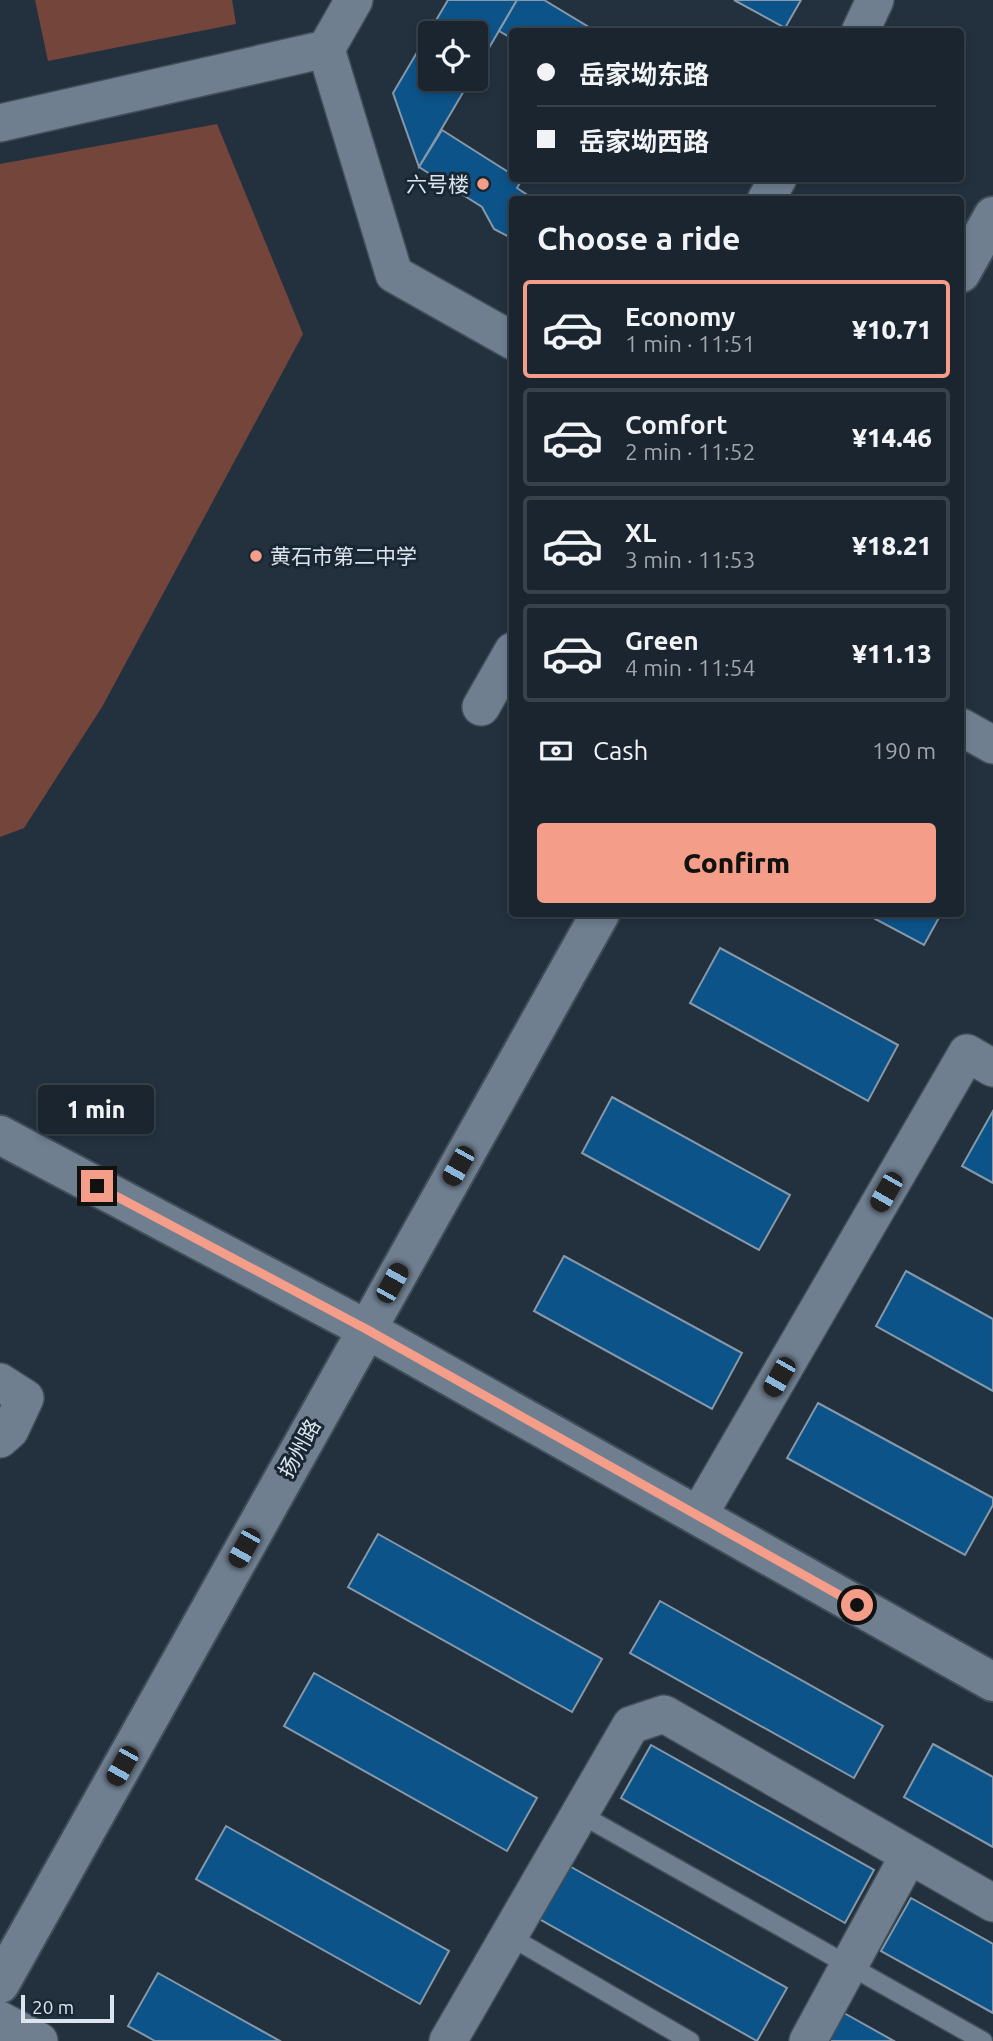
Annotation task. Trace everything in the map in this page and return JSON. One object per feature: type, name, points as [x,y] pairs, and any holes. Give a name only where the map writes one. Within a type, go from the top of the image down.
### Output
[{"type":"street","points":[[354,0],[326,49],[394,274],[509,339]]},
{"type":"street","points":[[862,28],[875,0]]},
{"type":"street","points":[[0,123],[326,49]]},
{"type":"street","points":[[964,269],[993,216]]},
{"type":"street","points":[[481,707],[509,658]]},
{"type":"street","points":[[964,729],[993,745]]},
{"type":"street","name":"扬州路","points":[[0,1984],[598,917]]},
{"type":"street","points":[[698,1516],[967,1053],[993,1068]]},
{"type":"street","points":[[0,1135],[366,1329],[993,1682]]},
{"type":"street","points":[[0,1382],[25,1398],[10,1430],[0,1439]]},
{"type":"street","points":[[448,2041],[631,1725],[664,1714],[993,1903]]},
{"type":"street","points":[[808,2041],[909,1855]]},
{"type":"street","points":[[0,2020],[38,2041]]},
{"type":"lane","points":[[580,1814],[983,2041]]},
{"type":"lane","points":[[509,1936],[690,2041]]},
{"type":"shaded area","points":[[35,0],[232,0],[236,24],[48,61]]},
{"type":"shaded area","points":[[217,124],[303,334],[102,707],[24,828],[0,837],[0,164]]},
{"type":"building","points":[[448,0],[517,0],[488,50],[488,21],[436,21]]},
{"type":"building","points":[[517,0],[544,0],[590,28],[509,28],[509,37],[499,31]]},
{"type":"building","points":[[734,0],[801,0],[785,28]]},
{"type":"building","points":[[418,51],[418,91],[464,91],[419,167],[393,93]]},
{"type":"building","name":"六号楼","points":[[442,130],[509,172],[509,182],[520,182],[517,188],[529,196],[509,196],[509,237],[494,229],[482,207],[419,167]]},
{"type":"building","points":[[872,917],[939,917],[924,945]]},
{"type":"building","points":[[720,948],[898,1045],[868,1101],[690,1003]]},
{"type":"building","points":[[612,1097],[790,1195],[759,1250],[582,1153]]},
{"type":"building","points":[[993,1111],[993,1183],[962,1166]]},
{"type":"building","points":[[564,1256],[742,1353],[712,1409],[534,1311]]},
{"type":"building","points":[[906,1271],[993,1319],[993,1391],[876,1326]]},
{"type":"building","points":[[818,1403],[993,1498],[993,1505],[965,1555],[787,1458]]},
{"type":"building","points":[[378,1534],[602,1659],[572,1712],[348,1587]]},
{"type":"building","points":[[660,1601],[883,1726],[854,1778],[630,1653]]},
{"type":"building","points":[[314,1673],[537,1798],[507,1851],[284,1726]]},
{"type":"building","points":[[933,1744],[993,1777],[993,1847],[904,1797]]},
{"type":"building","points":[[651,1745],[874,1870],[845,1923],[621,1798]]},
{"type":"building","points":[[226,1826],[449,1951],[420,2004],[196,1879]]},
{"type":"building","points":[[564,1863],[787,1988],[757,2041],[534,1916]]},
{"type":"building","points":[[911,1898],[993,1944],[993,2013],[881,1951]]},
{"type":"building","points":[[158,1973],[280,2041],[155,2041],[128,2026]]},
{"type":"building","points":[[844,2013],[894,2041],[829,2041]]},
{"type":"place","name":"六号楼","points":[[483,184]]},
{"type":"place","name":"黄石市第二中学","points":[[256,556]]},
{"type":"route","points":[[97,1186],[366,1329],[857,1605]]}]
